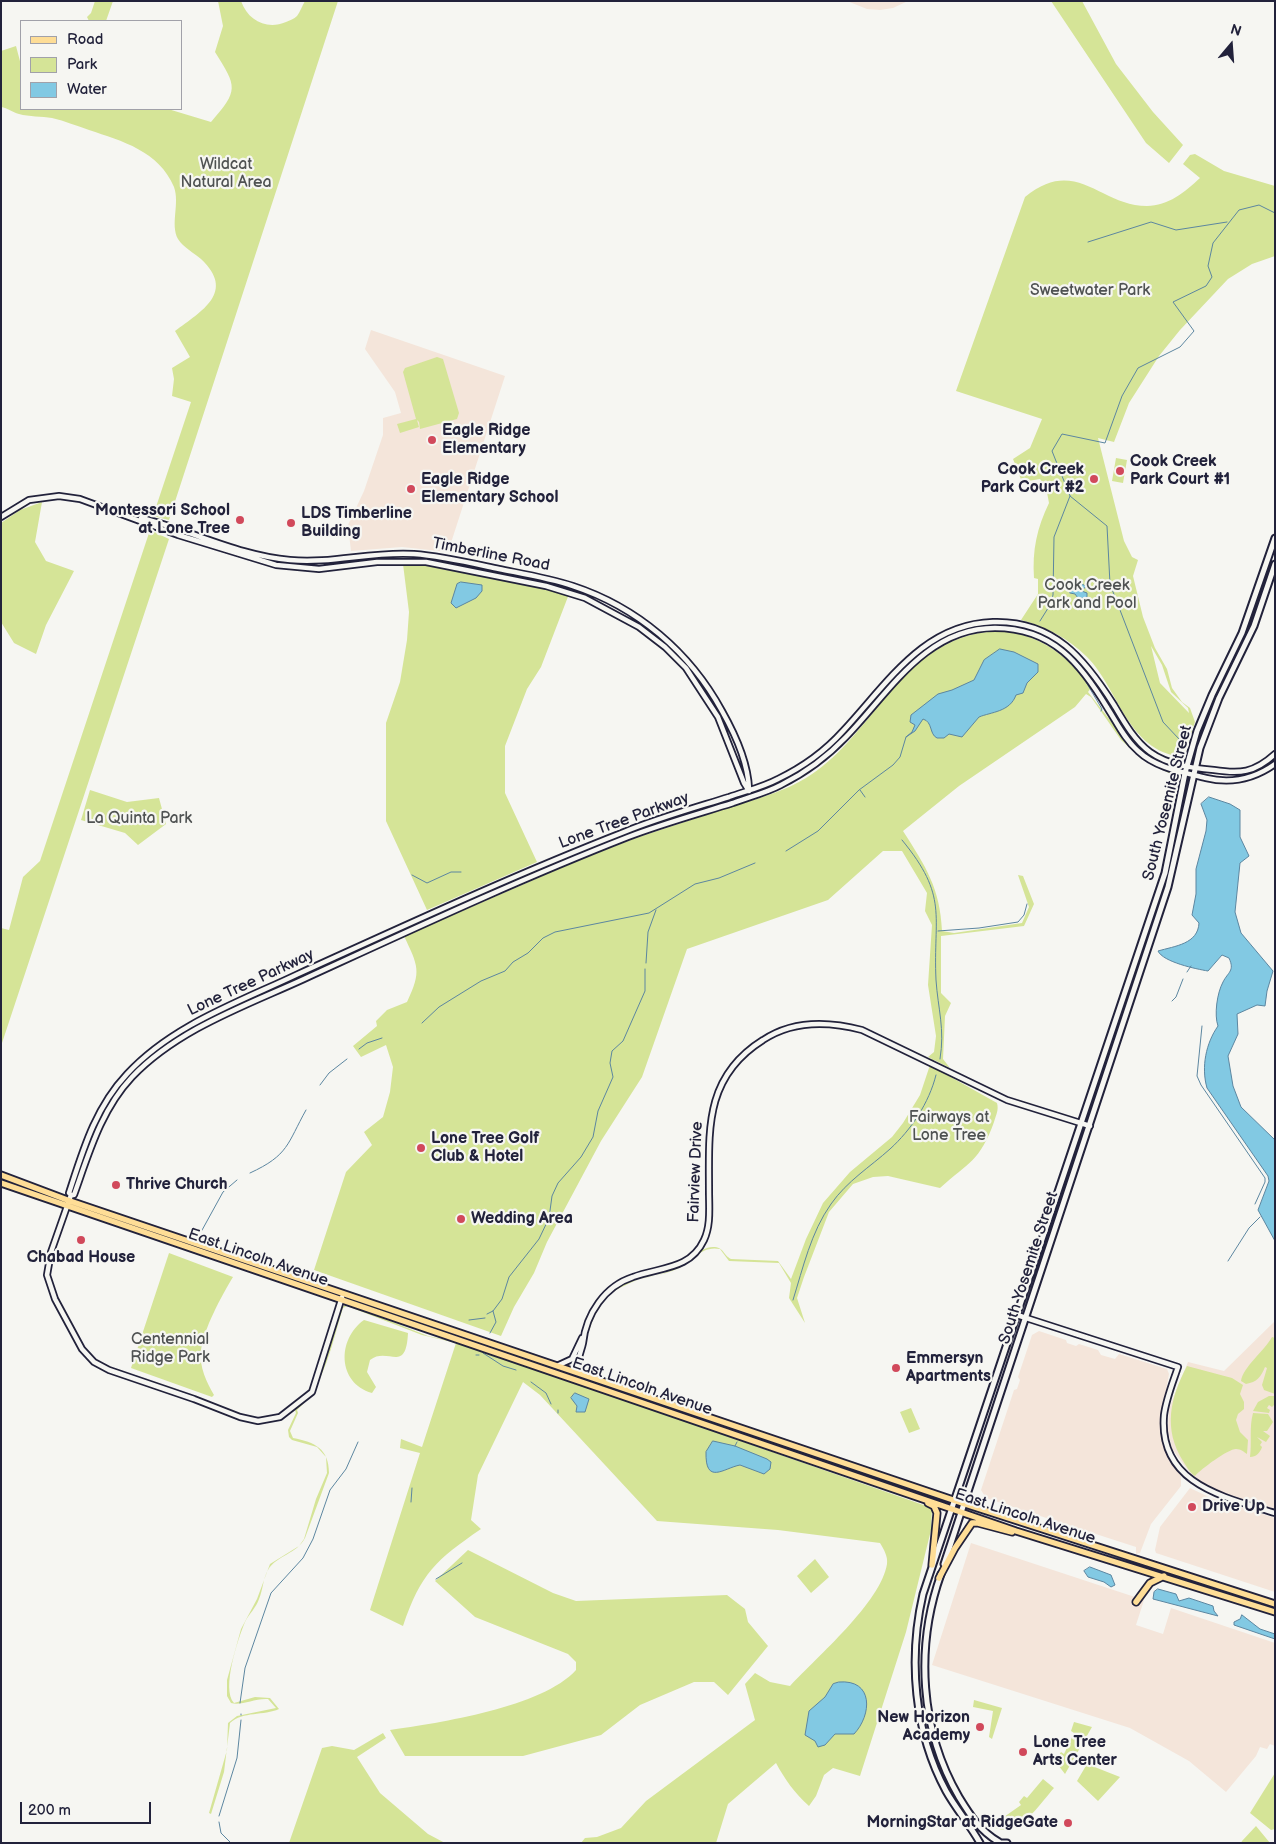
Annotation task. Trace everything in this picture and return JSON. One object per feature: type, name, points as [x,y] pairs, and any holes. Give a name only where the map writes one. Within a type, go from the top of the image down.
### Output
[{"type":"main road","name":"South Yosemite Street","points":[[980,1843],[958,1810],[938,1774],[924,1734],[919,1711],[916,1670],[919,1614],[932,1565],[1018,1315],[1165,873],[1186,766],[1205,710],[1242,633],[1275,538]]},
{"type":"main road","name":"South Yosemite Street","points":[[997,1842],[983,1831],[965,1806],[946,1770],[933,1732],[926,1692],[925,1656],[930,1607],[963,1512],[1176,860],[1194,768],[1213,713],[1254,626],[1275,564]]},
{"type":"main road","points":[[1116,1022],[1121,1032]]},
{"type":"main road","name":"East Lincoln Avenue","points":[[1,1175],[965,1504],[1275,1604]]},
{"type":"main road","name":"East Lincoln Avenue","points":[[1,1183],[67,1208],[1016,1531],[1275,1612]]},
{"type":"main road","points":[[870,1480],[879,1487],[935,1508],[937,1513],[932,1565]]},
{"type":"main road","points":[[940,1578],[955,1548],[972,1523],[1010,1532],[1016,1531]]},
{"type":"main road","points":[[1136,1602],[1150,1583],[1164,1576]]},
{"type":"main road","points":[[997,1842],[1007,1843]]},
{"type":"street","name":"Timberline Road","points":[[1,517],[29,500],[49,495],[80,499],[127,515],[164,524],[276,558],[318,561],[387,554],[414,554],[552,580],[596,595],[630,613],[655,630],[669,642],[700,676],[733,733],[748,778],[751,796]]},
{"type":"street","name":"Lone Tree Parkway","points":[[343,1293],[312,1392],[280,1417],[258,1421],[240,1417],[109,1370],[86,1355],[55,1298],[47,1275],[51,1252],[67,1208],[90,1132],[104,1104],[124,1076],[143,1058],[176,1033],[263,990],[514,877],[628,830],[778,779],[817,755],[843,731],[922,646],[956,628],[991,622],[1027,626],[1063,642],[1093,672],[1130,731],[1143,746],[1159,757],[1194,768],[1226,773],[1243,772],[1265,762],[1275,754]]},
{"type":"street","name":"Lone Tree Parkway","points":[[70,1198],[74,1195],[102,1120],[118,1095],[147,1063],[179,1039],[490,894],[631,836],[782,785],[821,760],[848,736],[912,664],[926,652],[958,635],[992,628],[1026,632],[1060,648],[1087,675],[1122,732],[1138,751],[1156,763],[1185,773],[1218,781],[1234,780],[1260,774],[1275,764]]},
{"type":"street","name":"Fairview Drive","points":[[559,1365],[572,1359],[583,1337],[592,1312],[608,1290],[633,1277],[674,1267],[685,1262],[704,1240],[709,1223],[709,1133],[712,1109],[717,1092],[734,1064],[750,1048],[779,1031],[812,1023],[843,1025],[862,1030],[1007,1100],[1090,1126]]},
{"type":"street","points":[[1018,1315],[1178,1367],[1164,1415],[1165,1437],[1177,1464],[1185,1475],[1203,1489],[1275,1513]]},
{"type":"street","name":"Fairview Drive","points":[[581,1372],[578,1360],[583,1337]]},
{"type":"shaded area","points":[[847,1],[908,1],[893,8],[880,10],[867,9]]},
{"type":"shaded area","name":"Eagle Ridge Elementary","points":[[371,330],[505,376],[448,552],[402,547],[351,551],[348,525],[364,491],[383,435],[383,418],[401,413],[395,392],[365,349]]},
{"type":"shaded area","points":[[1275,1321],[1275,1509],[1211,1489],[1193,1477],[1172,1449],[1168,1430],[1169,1408],[1188,1362],[1224,1371]]},
{"type":"shaded area","points":[[1039,1331],[1066,1340],[1067,1343],[1076,1346],[1079,1344],[1098,1350],[1101,1355],[1115,1359],[1119,1354],[1167,1369],[1169,1374],[1160,1423],[1166,1452],[1181,1476],[1181,1486],[1151,1524],[1140,1553],[1136,1554],[1136,1547],[1031,1513],[1030,1510],[1028,1512],[986,1498],[981,1490],[1014,1390],[1017,1389],[1020,1380],[1018,1377],[1032,1335]]},
{"type":"shaded area","points":[[1190,1488],[1211,1498],[1275,1518],[1275,1592],[1156,1553],[1160,1527]]},
{"type":"shaded area","points":[[971,1543],[1144,1600],[1136,1625],[1163,1634],[1171,1608],[1275,1643],[1275,1746],[1270,1744],[1267,1749],[1260,1747],[1256,1756],[1226,1792],[1189,1761],[1130,1728],[932,1665]]},
{"type":"green space","points":[[95,1],[113,1],[106,20],[88,20],[87,17],[91,13]]},
{"type":"green space","name":"Wildcat Natural Area","points":[[218,1],[241,1],[253,19],[272,25],[286,22],[296,17],[305,1],[338,1],[169,520],[153,516],[191,402],[172,396],[174,379],[172,368],[190,357],[175,331],[195,316],[211,300],[215,291],[216,281],[211,271],[201,259],[178,239],[175,227],[176,193],[159,164],[138,149],[114,138],[57,119],[23,115],[1,107],[1,51],[16,46],[20,61],[20,110],[171,110],[211,122],[227,102],[232,88],[228,73],[215,52],[223,26]]},
{"type":"green space","points":[[1051,1],[1082,1],[1116,64],[1153,112],[1183,145],[1169,163],[1146,143]]},
{"type":"green space","points":[[1195,154],[1224,171],[1275,186],[1275,256],[1252,264],[1228,279],[1180,330],[1159,356],[1129,403],[1114,442],[1098,438],[1124,541],[1132,557],[1138,560],[1133,576],[1143,617],[1155,648],[1167,669],[1172,688],[1182,702],[1190,708],[1195,722],[1176,777],[1141,758],[1121,740],[1091,697],[1086,694],[1075,707],[959,786],[903,831],[925,867],[935,890],[941,916],[942,931],[954,933],[1022,923],[1029,907],[1018,875],[1023,876],[1034,904],[1024,926],[941,936],[941,993],[951,1003],[945,1016],[943,1059],[950,1068],[934,1060],[933,1067],[997,1103],[996,1115],[984,1145],[973,1160],[940,1188],[888,1176],[873,1177],[853,1184],[829,1212],[804,1277],[797,1298],[805,1323],[789,1298],[791,1283],[779,1263],[729,1261],[720,1249],[731,1259],[778,1261],[791,1279],[806,1239],[823,1203],[850,1172],[892,1137],[903,1123],[920,1095],[932,1059],[928,1057],[934,1052],[936,1036],[928,985],[932,925],[925,911],[927,893],[902,851],[883,851],[828,900],[687,949],[642,1077],[601,1141],[547,1242],[534,1273],[514,1307],[501,1336],[314,1270],[346,1172],[372,1145],[364,1132],[383,1117],[390,1092],[393,1067],[386,1045],[361,1057],[353,1046],[377,1026],[376,1021],[387,1010],[407,1002],[415,983],[416,969],[404,936],[607,849],[767,796],[806,778],[827,763],[846,744],[898,683],[917,665],[938,649],[961,638],[981,633],[1000,632],[1018,634],[1035,639],[1051,648],[1079,672],[1091,688],[1088,692],[1132,748],[1176,772],[1187,736],[1181,753],[1176,756],[1159,750],[1145,741],[1124,714],[1098,670],[1087,657],[1072,644],[1056,634],[1021,620],[1038,594],[1038,579],[1034,578],[1035,549],[1038,530],[1049,503],[1046,487],[1040,479],[1022,482],[1013,459],[1030,448],[1042,419],[956,391],[1025,197],[1043,185],[1059,181],[1074,181],[1130,204],[1147,206],[1162,204],[1176,197],[1200,178],[1183,164],[1190,155]],"holes":[[[1151,646],[1162,665],[1171,692],[1188,708],[1189,713],[1160,683]]]},
{"type":"green space","points":[[437,357],[443,359],[459,413],[457,419],[420,429],[417,420],[419,427],[400,433],[397,424],[416,419],[403,372],[405,368]]},
{"type":"green space","name":"Cook Creek Park Court #1","points":[[1116,458],[1127,460],[1123,483],[1112,481]]},
{"type":"green space","points":[[42,502],[35,542],[46,561],[74,571],[46,625],[36,654],[14,643],[1,622],[1,523],[20,510]]},
{"type":"green space","points":[[150,530],[169,539],[1,1046],[1,928],[9,930],[23,877],[40,861]]},
{"type":"green space","points":[[403,564],[428,566],[569,594],[541,667],[527,689],[505,746],[505,793],[537,862],[427,910],[386,821],[386,723],[400,682],[407,640],[409,612]]},
{"type":"green space","name":"La Quinta Park","points":[[90,790],[127,802],[159,798],[166,824],[138,845],[125,833],[81,820]]},
{"type":"green space","points":[[713,1247],[720,1249],[708,1249],[671,1271],[656,1275],[670,1271],[702,1250]]},
{"type":"green space","name":"Centennial Ridge Park","points":[[169,1253],[233,1277],[209,1323],[202,1343],[202,1369],[214,1395],[212,1397],[131,1368]]},
{"type":"green space","points":[[640,1279],[615,1291],[601,1305],[587,1337],[577,1382],[570,1381],[932,1508],[931,1530],[906,1632],[860,1776],[833,1768],[824,1775],[816,1796],[809,1806],[790,1786],[776,1763],[728,1804],[716,1843],[581,1843],[585,1838],[597,1837],[621,1828],[646,1801],[755,1720],[745,1684],[755,1673],[770,1682],[790,1686],[831,1645],[861,1612],[882,1579],[887,1561],[880,1543],[778,1530],[657,1521],[540,1395],[523,1382],[478,1475],[471,1520],[481,1529],[452,1550],[432,1569],[416,1593],[403,1626],[370,1610],[420,1453],[400,1448],[401,1439],[422,1447],[456,1343],[422,1335],[347,1306],[343,1308],[326,1363],[310,1396],[342,1307],[347,1304],[428,1336],[456,1342],[575,1381],[589,1326],[598,1306],[611,1291]]},
{"type":"green space","points":[[364,1320],[408,1333],[407,1346],[404,1353],[400,1356],[383,1356],[370,1360],[367,1372],[376,1387],[372,1393],[361,1388],[352,1380],[347,1371],[345,1360],[345,1349],[349,1338],[355,1328]]},
{"type":"green space","points":[[1272,1337],[1275,1338],[1275,1394],[1264,1390],[1262,1385],[1267,1368],[1265,1367],[1256,1380],[1246,1384],[1241,1381],[1250,1364]]},
{"type":"green space","points":[[1187,1366],[1232,1378],[1243,1385],[1240,1394],[1244,1402],[1244,1409],[1238,1414],[1236,1420],[1240,1432],[1248,1440],[1247,1454],[1236,1449],[1227,1452],[1195,1476],[1188,1469],[1177,1449],[1171,1425],[1171,1414],[1176,1390]]},
{"type":"green space","points":[[1269,1396],[1275,1396],[1275,1404],[1272,1407],[1269,1405],[1267,1408],[1270,1410],[1269,1413],[1253,1411],[1258,1402]]},
{"type":"green space","points":[[308,1398],[297,1410],[298,1413],[290,1431],[293,1438],[308,1442],[319,1448],[326,1457],[317,1447],[292,1440],[289,1437],[288,1430],[296,1413],[295,1410]]},
{"type":"green space","points":[[911,1408],[920,1429],[909,1433],[900,1412]]},
{"type":"green space","points":[[1253,1413],[1268,1414],[1273,1422],[1267,1431],[1263,1431],[1270,1436],[1266,1442],[1257,1437],[1262,1442],[1260,1445],[1262,1447],[1256,1455],[1250,1457],[1251,1424]]},
{"type":"green space","points":[[326,1457],[329,1473],[303,1540],[316,1499],[327,1473]]},
{"type":"green space","points":[[298,1546],[276,1561],[267,1572],[270,1564]]},
{"type":"green space","points":[[468,1550],[553,1593],[576,1601],[727,1595],[745,1609],[748,1622],[768,1646],[728,1695],[714,1682],[694,1682],[640,1705],[601,1735],[523,1756],[405,1756],[390,1730],[462,1718],[516,1703],[540,1694],[561,1683],[576,1670],[576,1662],[568,1654],[475,1617],[435,1581]]},
{"type":"green space","points":[[815,1559],[829,1577],[811,1593],[797,1576]]},
{"type":"green space","points":[[264,1580],[258,1602],[245,1622],[238,1640],[230,1676],[230,1696],[234,1703],[255,1697],[270,1698],[279,1709],[247,1715],[230,1723],[227,1746],[228,1723],[237,1716],[276,1708],[268,1699],[235,1704],[231,1703],[227,1696],[227,1680],[241,1629],[257,1599]]},
{"type":"green space","points":[[974,1700],[1002,1708],[992,1739],[989,1737],[993,1711],[973,1707]]},
{"type":"green space","points":[[1074,1722],[1092,1727],[1065,1774],[1055,1761],[1061,1752],[1064,1754],[1074,1733],[1071,1731]]},
{"type":"green space","points":[[383,1733],[386,1738],[357,1757],[380,1793],[428,1834],[445,1843],[289,1843],[322,1748],[332,1746],[354,1750]]},
{"type":"green space","points":[[226,1752],[224,1772],[211,1814],[209,1813]]},
{"type":"green space","points":[[1087,1764],[1120,1777],[1098,1801],[1077,1781]]},
{"type":"green space","points":[[1275,1773],[1275,1829],[1271,1830],[1250,1813]]},
{"type":"green space","points":[[1043,1779],[1054,1788],[1025,1820],[1017,1826],[1007,1829],[998,1829],[988,1824],[991,1821],[994,1824],[1021,1805],[1019,1802],[1024,1796],[1027,1798]]},
{"type":"green space","points":[[1256,1826],[1270,1843],[1241,1843],[1242,1841]]},
{"type":"water","points":[[461,582],[482,585],[482,591],[476,598],[456,608],[451,603],[457,584]]},
{"type":"water","points":[[1079,582],[1087,587],[1079,590],[1087,593],[1087,599],[1081,598],[1081,602],[1075,594],[1070,593],[1071,583]]},
{"type":"water","points":[[1000,649],[1014,652],[1038,664],[1038,672],[1027,683],[1023,693],[1016,695],[1009,705],[1000,711],[979,717],[962,737],[949,734],[944,738],[937,738],[928,723],[923,719],[915,731],[906,737],[912,732],[915,725],[910,722],[911,715],[938,694],[974,680],[984,660]]},
{"type":"water","points":[[1209,797],[1230,804],[1240,810],[1240,837],[1249,856],[1240,863],[1235,912],[1241,933],[1273,971],[1265,1006],[1257,1005],[1237,1014],[1238,1034],[1228,1056],[1233,1086],[1241,1107],[1275,1140],[1275,1241],[1258,1210],[1269,1181],[1268,1176],[1207,1088],[1205,1080],[1206,1056],[1210,1040],[1218,1026],[1216,1010],[1218,998],[1223,982],[1231,969],[1231,962],[1229,958],[1222,955],[1208,971],[1173,962],[1158,951],[1190,940],[1198,930],[1199,923],[1192,915],[1196,894],[1196,869],[1207,820],[1201,804]]},
{"type":"water","points":[[575,1393],[589,1399],[585,1412],[576,1412],[577,1406],[571,1398]]},
{"type":"water","points":[[713,1441],[735,1446],[767,1459],[771,1462],[770,1469],[764,1474],[740,1465],[712,1472],[709,1469],[706,1452]]},
{"type":"water","points":[[1090,1567],[1111,1575],[1115,1585],[1111,1587],[1104,1582],[1088,1577],[1084,1571]]},
{"type":"water","points":[[1158,1589],[1176,1594],[1179,1601],[1189,1598],[1213,1606],[1218,1616],[1153,1599],[1154,1592]]},
{"type":"water","points":[[1242,1615],[1260,1629],[1275,1634],[1275,1639],[1234,1625],[1234,1622],[1240,1619]]},
{"type":"water","points":[[839,1682],[859,1686],[864,1692],[866,1708],[864,1717],[854,1734],[835,1734],[825,1745],[818,1747],[815,1741],[805,1735],[809,1711],[825,1697],[833,1684]]},
{"type":"waterway","points":[[1179,739],[1163,722],[1110,584],[1107,526],[1070,496],[1052,451],[1062,434],[1105,443],[1122,396],[1138,368],[1180,347],[1194,331],[1173,302],[1206,286],[1212,277],[1208,266],[1213,243],[1239,210],[1259,205],[1275,213]]},
{"type":"waterway","points":[[1088,242],[1151,222],[1176,230],[1227,222]]},
{"type":"waterway","points":[[1040,621],[1050,605],[1053,595],[1054,537],[1070,496]]},
{"type":"waterway","points":[[1086,682],[1102,709],[1101,711]]},
{"type":"waterway","points":[[786,851],[818,831],[859,790],[893,765],[900,757],[906,737]]},
{"type":"waterway","points":[[860,790],[865,797]]},
{"type":"waterway","points":[[902,840],[927,877],[936,907],[936,980],[942,1038],[940,1059]]},
{"type":"waterway","points":[[422,1023],[439,1007],[481,981],[505,971],[513,962],[528,953],[543,938],[555,932],[649,913],[695,884],[719,878],[755,863]]},
{"type":"waterway","points":[[412,875],[427,883],[451,872],[461,872]]},
{"type":"waterway","points":[[938,931],[979,928],[1018,922],[1024,915],[1027,904]]},
{"type":"waterway","points":[[646,963],[648,932],[656,910]]},
{"type":"waterway","points":[[1187,972],[1191,966]]},
{"type":"waterway","points":[[487,1314],[493,1311],[502,1299],[509,1277],[539,1239],[549,1218],[552,1196],[558,1183],[581,1157],[593,1137],[598,1111],[613,1077],[610,1063],[612,1051],[623,1041],[645,991],[645,969]]},
{"type":"waterway","points":[[1172,1001],[1176,997],[1183,979]]},
{"type":"waterway","points":[[1202,1026],[1197,1076],[1201,1085],[1265,1178],[1255,1204]]},
{"type":"waterway","points":[[359,1049],[367,1043],[382,1038]]},
{"type":"waterway","points":[[320,1085],[329,1073],[347,1059]]},
{"type":"waterway","points":[[793,1300],[808,1250],[824,1215],[844,1188],[890,1149],[912,1125],[929,1096],[936,1075]]},
{"type":"waterway","points":[[250,1173],[263,1167],[286,1148],[306,1110]]},
{"type":"waterway","points":[[201,1232],[223,1192],[237,1180]]},
{"type":"waterway","points":[[1228,1261],[1249,1228],[1260,1217]]},
{"type":"waterway","points":[[490,1333],[496,1322],[493,1311]]},
{"type":"waterway","points":[[469,1320],[485,1318]]},
{"type":"waterway","points":[[483,1353],[503,1366],[516,1370]]},
{"type":"waterway","points":[[531,1382],[546,1393],[551,1404]]},
{"type":"waterway","points":[[240,1703],[245,1668],[271,1593],[303,1558],[313,1539],[330,1490],[346,1469],[358,1442]]},
{"type":"waterway","points":[[735,1446],[737,1442]]},
{"type":"waterway","points":[[411,1502],[412,1488]]},
{"type":"waterway","points":[[436,1579],[462,1563]]},
{"type":"waterway","points":[[219,1816],[237,1758],[241,1720]]},
{"type":"waterway","points":[[219,1822],[221,1833],[231,1843]]},
{"type":"place","name":"Eagle Ridge Elementary","points":[[432,440]]},
{"type":"place","name":"Cook Creek Park Court #1","points":[[1120,471]]},
{"type":"place","name":"Cook Creek Park Court #2","points":[[1094,479]]},
{"type":"place","name":"Eagle Ridge Elementary School","points":[[411,489]]},
{"type":"place","name":"Montessori School at Lone Tree","points":[[240,520]]},
{"type":"place","name":"LDS Timberline Building","points":[[291,523]]},
{"type":"place","name":"Lone Tree Golf Club & Hotel","points":[[421,1148]]},
{"type":"place","name":"Thrive Church","points":[[116,1185]]},
{"type":"place","name":"Wedding Area","points":[[461,1219]]},
{"type":"place","name":"Chabad House","points":[[81,1240]]},
{"type":"place","name":"Emmersyn Apartments","points":[[896,1368]]},
{"type":"place","name":"Drive Up","points":[[1192,1507]]},
{"type":"place","name":"New Horizon Academy","points":[[980,1727]]},
{"type":"place","name":"Lone Tree Arts Center","points":[[1023,1752]]},
{"type":"place","name":"MorningStar at RidgeGate","points":[[1068,1823]]},
{"type":"park label","name":"Sweetwater Park","points":[[1090,291]]},
{"type":"park label","name":"Cook Creek Park and Pool","points":[[1087,595]]},
{"type":"park label","name":"Fairways at Lone Tree","points":[[949,1127]]}]
